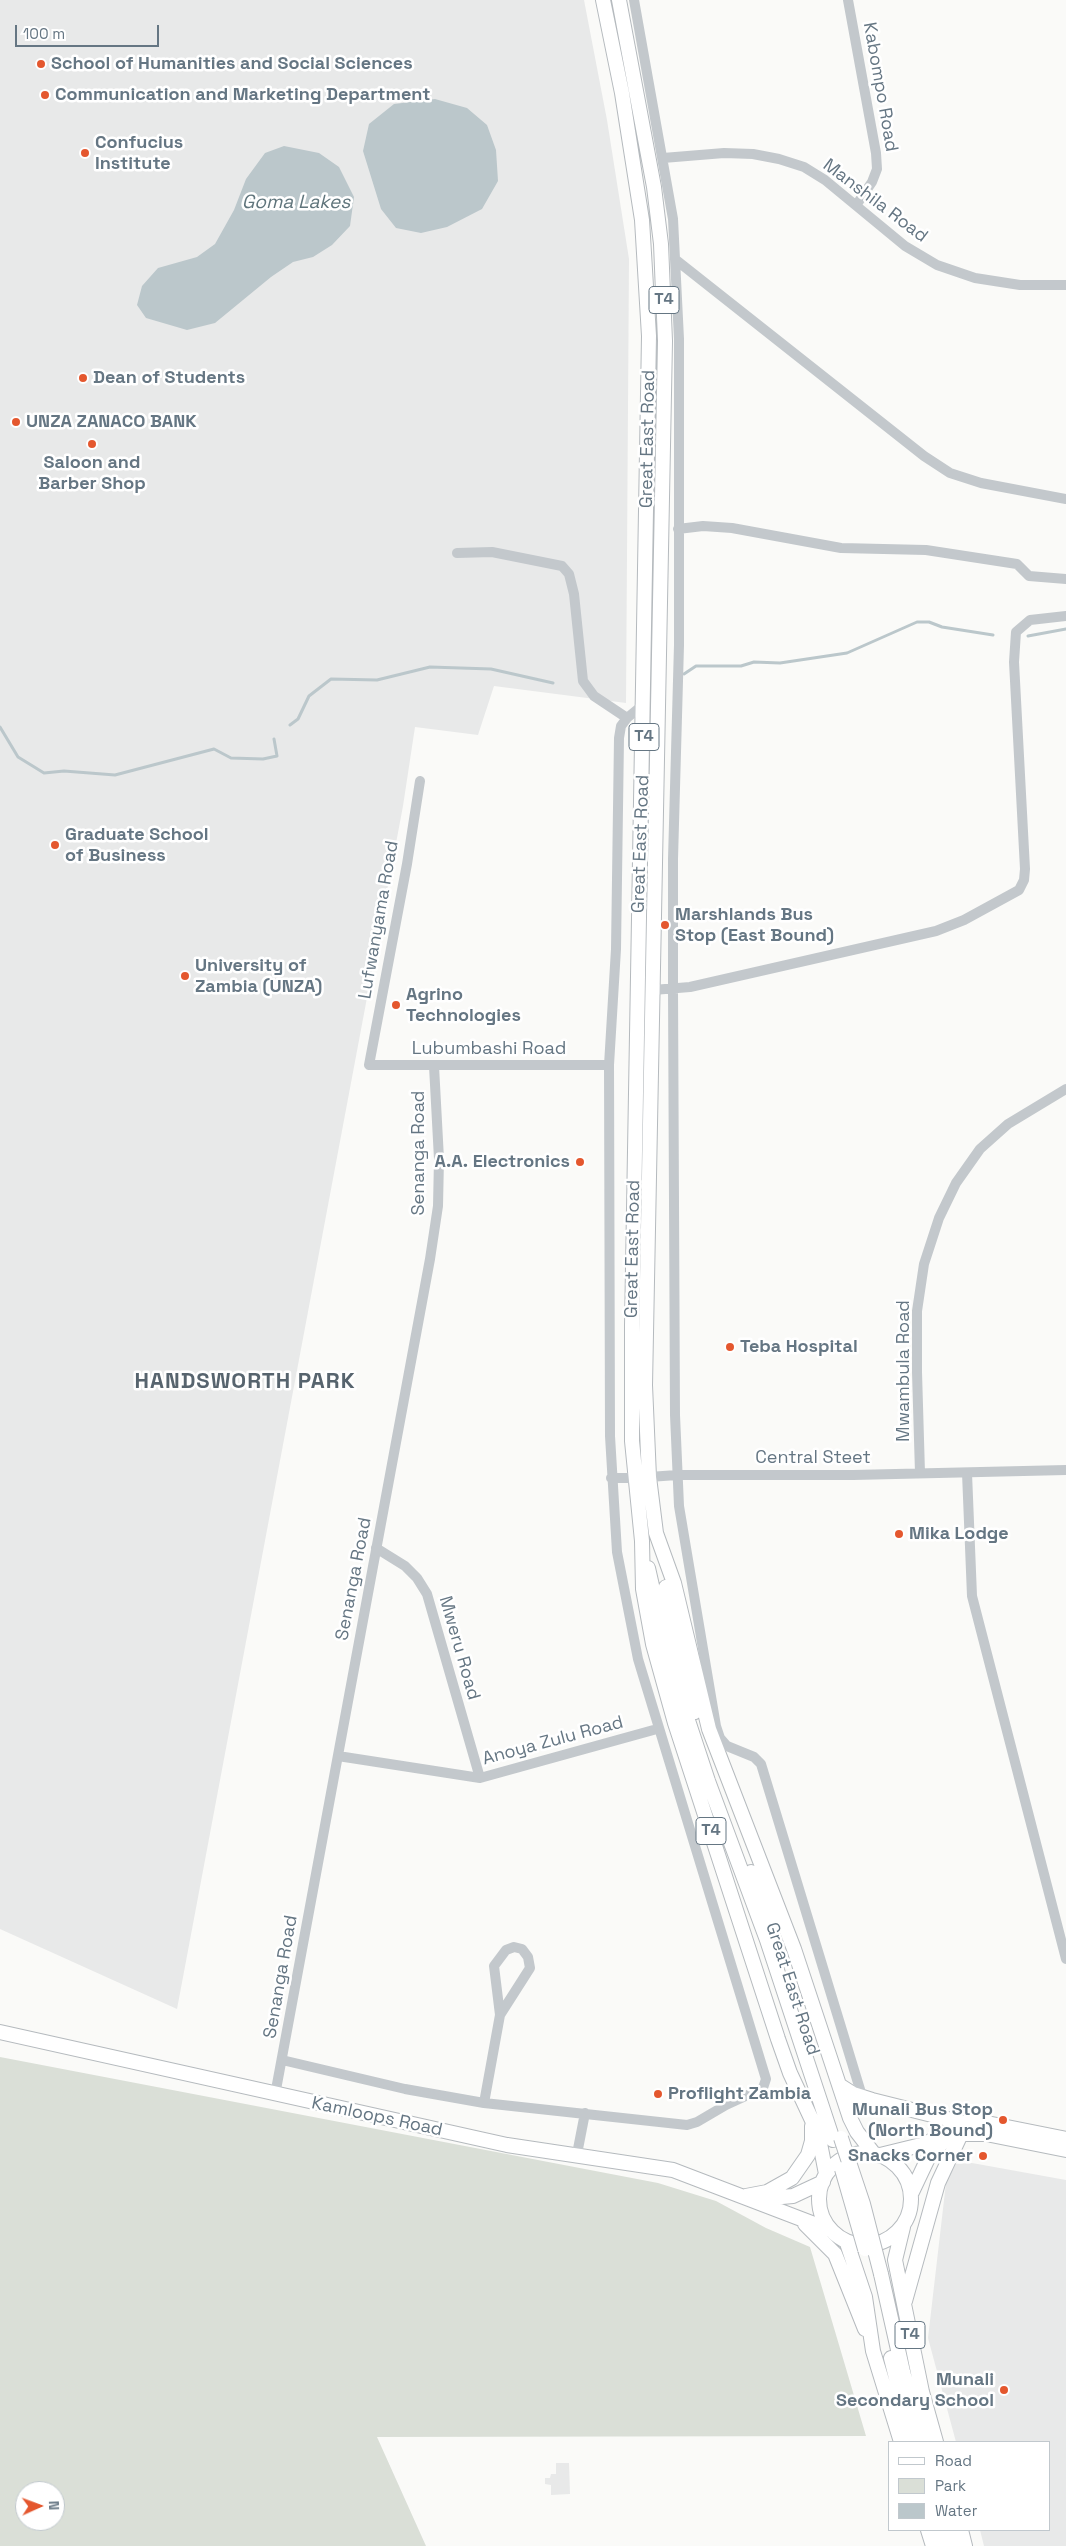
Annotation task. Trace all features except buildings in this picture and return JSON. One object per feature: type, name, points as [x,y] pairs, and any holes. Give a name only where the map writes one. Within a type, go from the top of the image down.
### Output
[{"type":"main road","name":"Great East Road","points":[[603,0],[635,170],[646,267],[650,336],[632,1325],[634,1478],[642,1541],[671,1669],[708,1781],[767,1940],[837,2139],[863,2204],[895,2379],[912,2441]]},
{"type":"main road","name":"Great East Road","points":[[619,0],[654,187],[661,244],[665,342],[645,1385],[649,1477],[657,1537],[681,1666],[714,1776],[764,1906],[837,2139]]},
{"type":"main road","name":"Great East Road","points":[[657,1537],[674,1583],[709,1729],[794,1948],[839,2085],[857,2132],[877,2155]]},
{"type":"main road","name":"Great East Road","points":[[642,1541],[643,1589],[654,1644],[675,1724],[778,2039],[790,2073],[821,2144],[825,2178]]},
{"type":"main road","name":"Kamloops Road","points":[[0,2032],[275,2095],[507,2145],[577,2154],[673,2170],[830,2230]]},
{"type":"main road","points":[[839,2085],[862,2096],[986,2134],[1066,2150]]},
{"type":"main road","points":[[750,2198],[781,2186],[802,2167],[812,2141],[809,2113]]},
{"type":"main road","points":[[877,2155],[898,2166],[904,2174],[912,2192],[912,2204],[903,2226],[888,2240],[868,2245],[847,2242],[830,2230],[820,2212],[819,2191],[825,2178],[834,2166],[852,2155],[877,2155],[925,2144],[965,2126],[986,2123],[1066,2139]]},
{"type":"main road","points":[[912,2192],[930,2154],[965,2126]]},
{"type":"main road","points":[[904,2304],[938,2183],[965,2126]]},
{"type":"main road","name":"Kamloops Road","points":[[750,2198],[793,2196],[825,2178]]},
{"type":"main road","points":[[800,2219],[835,2254],[873,2351]]},
{"type":"main road","name":"T4","points":[[903,2226],[895,2260],[922,2392],[936,2441]]},
{"type":"main road","name":"T4","points":[[847,2242],[865,2297],[873,2351],[901,2441]]},
{"type":"main road","name":"Great East Road","points":[[877,2275],[923,2441]]},
{"type":"main road","points":[[928,2531],[934,2546]]},
{"type":"main road","points":[[939,2531],[944,2546]]},
{"type":"main road","points":[[950,2531],[955,2546]]},
{"type":"main road","points":[[961,2531],[965,2546]]},
{"type":"street","points":[[634,0],[673,219],[679,339],[679,645],[673,859],[674,1405],[678,1475],[688,1566],[716,1726],[720,1738],[727,1746],[754,1757],[761,1764],[862,2096]]},
{"type":"street","name":"Kabompo Road","points":[[848,0],[876,153],[877,169],[872,182],[857,204]]},
{"type":"street","name":"Manshila Road","points":[[663,158],[724,152],[753,154],[779,159],[804,167],[857,204],[905,246],[937,265],[976,278],[1020,285],[1066,285]]},
{"type":"street","points":[[676,260],[924,456],[950,473],[981,483],[1066,499]]},
{"type":"street","points":[[678,529],[703,526],[732,528],[841,548],[926,550],[1017,564],[1029,576],[1066,579]]},
{"type":"street","points":[[457,553],[492,552],[562,566],[570,574],[574,594],[583,681],[594,696],[627,718]]},
{"type":"street","points":[[652,990],[673,989],[936,931],[964,920],[1019,890],[1024,880],[1025,869],[1014,662],[1016,632],[1030,620],[1066,616]]},
{"type":"street","points":[[282,2060],[405,2089],[484,2103],[687,2125],[697,2122],[726,2105],[763,2088],[766,2079],[703,1868],[657,1729],[638,1659],[617,1552],[611,1478],[609,1065],[616,949],[619,738],[621,726],[627,718],[644,704]]},
{"type":"street","name":"Lufwanyama Road","points":[[369,1065],[407,864],[420,781]]},
{"type":"street","name":"Lubumbashi Road","points":[[369,1065],[609,1065]]},
{"type":"street","name":"Senanga Road","points":[[275,2095],[438,1206],[439,1159],[434,1066]]},
{"type":"street","name":"Mwambula Road","points":[[920,1473],[917,1311],[924,1264],[939,1218],[956,1183],[980,1149],[1008,1124],[1046,1099],[1066,1089]]},
{"type":"street","name":"Central Steet","points":[[649,1477],[678,1475],[967,1473],[1066,1470]]},
{"type":"street","points":[[967,1473],[972,1596],[1066,1959]]},
{"type":"street","points":[[611,1478],[634,1478]]},
{"type":"street","name":"Mweru Road","points":[[376,1548],[405,1566],[417,1578],[427,1594],[480,1778]]},
{"type":"street","name":"Anoya Zulu Road","points":[[338,1756],[480,1778],[657,1729]]},
{"type":"street","points":[[484,2103],[500,2015],[494,1966],[506,1950],[514,1947],[522,1949],[528,1956],[530,1968],[500,2015]]},
{"type":"street","points":[[577,2154],[585,2113]]},
{"type":"shaded area","name":"University of Zambia (UNZA)","points":[[0,0],[584,0],[607,120],[629,259],[626,703],[494,686],[478,735],[415,727],[403,806],[177,2009],[0,1929]]},
{"type":"shaded area","name":"Munali Secondary School","points":[[972,2163],[1066,2180],[1066,2546],[984,2546],[980,2531],[1051,2531],[1051,2441],[956,2441],[928,2338],[946,2183],[956,2164]]},
{"type":"shaded area","points":[[556,2463],[569,2463],[570,2494],[551,2495],[551,2485],[545,2484],[545,2478],[550,2478],[551,2474],[556,2474]]},
{"type":"green space","points":[[0,2057],[658,2183],[716,2201],[766,2228],[810,2247],[866,2436],[377,2437],[426,2546],[0,2546]]},
{"type":"water","name":"Goma Lakes","points":[[435,99],[467,108],[487,125],[496,150],[498,181],[482,209],[447,227],[421,233],[396,228],[381,209],[363,151],[369,124],[394,104]]},
{"type":"water","name":"Goma Lakes","points":[[284,146],[319,153],[339,167],[354,197],[350,226],[332,245],[313,257],[293,262],[271,277],[215,323],[187,330],[146,318],[137,305],[142,286],[158,268],[197,257],[215,244],[234,210],[246,179],[265,153]]},
{"type":"waterway","points":[[684,674],[696,666],[741,666],[754,662],[780,663],[847,653],[917,622],[929,622],[942,627],[993,635]]},
{"type":"waterway","points":[[1028,636],[1066,629]]},
{"type":"waterway","points":[[290,725],[298,719],[309,696],[331,679],[377,680],[430,667],[491,669],[553,683]]},
{"type":"waterway","points":[[0,727],[18,757],[44,773],[64,771],[115,775],[214,749],[231,758],[263,759],[277,756],[274,739]]},
{"type":"place","name":"School of Humanities and Social Sciences","points":[[41,64]]},
{"type":"place","name":"Communication and Marketing Department","points":[[45,95]]},
{"type":"place","name":"Confucius Institute","points":[[85,153]]},
{"type":"place","name":"Dean of Students","points":[[83,378]]},
{"type":"place","name":"UNZA ZANACO BANK","points":[[16,422]]},
{"type":"place","name":"Saloon and Barber Shop","points":[[92,444]]},
{"type":"place","name":"Graduate School of Business","points":[[55,845]]},
{"type":"place","name":"Marshlands Bus Stop (East Bound)","points":[[665,925]]},
{"type":"place","name":"University of Zambia (UNZA)","points":[[185,976]]},
{"type":"place","name":"Agrino Technologies","points":[[396,1005]]},
{"type":"place","name":"A.A. Electronics","points":[[580,1162]]},
{"type":"place","name":"Teba Hospital","points":[[730,1347]]},
{"type":"place","name":"Mika Lodge","points":[[899,1534]]},
{"type":"place","name":"Proflight Zambia","points":[[658,2094]]},
{"type":"place","name":"Munali Bus Stop (North Bound)","points":[[1003,2120]]},
{"type":"place","name":"Snacks Corner","points":[[983,2156]]},
{"type":"place","name":"Munali Secondary School","points":[[1004,2390]]},
{"type":"district","name":"HANDSWORTH PARK","points":[[245,1382]]}]
